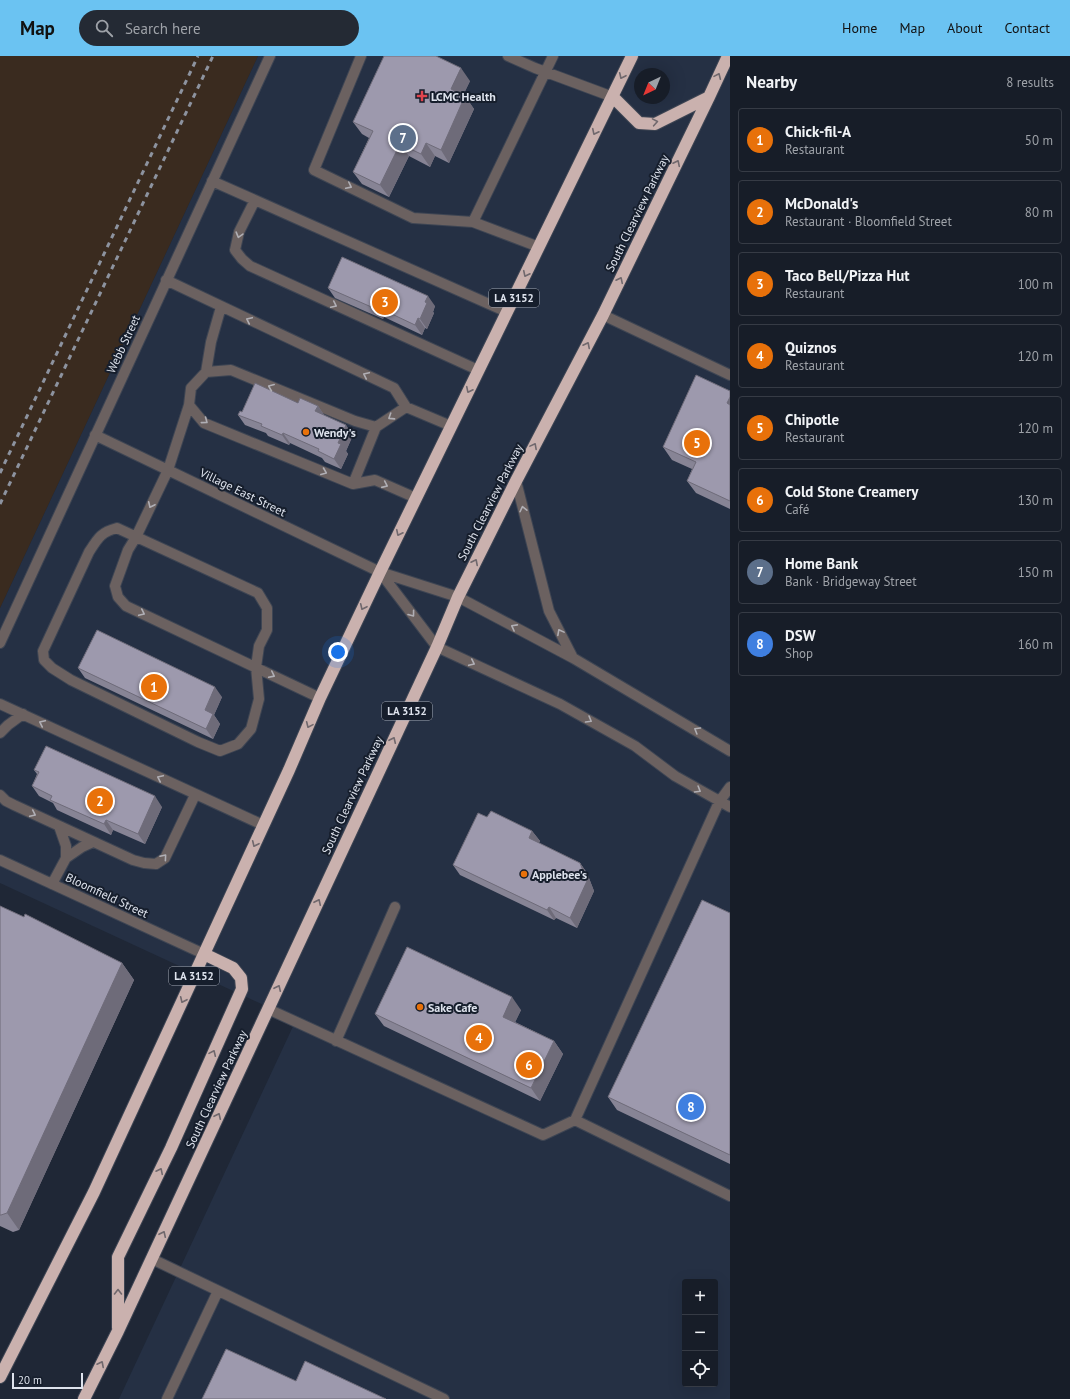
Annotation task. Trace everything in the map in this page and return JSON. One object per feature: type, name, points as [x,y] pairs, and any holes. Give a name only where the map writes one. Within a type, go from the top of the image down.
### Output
[{"type":"highway","name":"LA 3152","points":[[0,1377],[94,1192],[320,698],[478,370],[632,56]]},
{"type":"highway","name":"South Clearview Parkway","points":[[84,1399],[152,1259],[437,647],[458,597],[516,481],[603,315],[728,56]]},
{"type":"highway","points":[[613,97],[639,122],[655,124],[709,97]]},
{"type":"highway","points":[[118,1331],[118,1257],[171,1148],[242,989],[241,978],[233,968],[204,954]]},
{"type":"street","name":"Webb Street","points":[[0,643],[270,56]]},
{"type":"street","points":[[361,56],[314,170],[413,218],[473,222],[539,247]]},
{"type":"street","points":[[508,56],[613,97]]},
{"type":"street","points":[[473,222],[553,56]]},
{"type":"street","points":[[212,181],[507,312]]},
{"type":"street","points":[[255,200],[239,232],[235,250],[250,266],[478,370]]},
{"type":"street","points":[[166,280],[394,388],[406,407],[451,426]]},
{"type":"street","points":[[221,307],[211,342],[206,372],[191,388],[190,405],[168,470],[136,537],[128,550],[115,586],[118,597],[126,606],[320,698]]},
{"type":"street","points":[[603,315],[730,374]]},
{"type":"street","points":[[206,372],[231,370],[354,421],[376,427]]},
{"type":"street","points":[[190,405],[204,423],[353,484],[375,480],[416,498]]},
{"type":"street","points":[[353,484],[376,427],[406,407]]},
{"type":"street","name":"Village East Street","points":[[95,435],[380,572],[458,597],[573,658],[730,751]]},
{"type":"street","points":[[516,481],[549,611],[573,658]]},
{"type":"street","points":[[117,528],[136,537],[258,593],[267,608],[267,630],[259,646],[256,667],[259,699],[251,729],[238,744],[220,751],[198,742],[71,680],[52,668],[44,660],[43,651],[97,539],[107,530],[117,528]]},
{"type":"street","points":[[380,572],[437,647],[560,704],[635,746],[675,776],[730,807]]},
{"type":"street","points":[[0,704],[263,825]]},
{"type":"street","points":[[0,733],[23,714]]},
{"type":"street","points":[[268,1009],[543,1135],[575,1120],[719,802],[730,787]]},
{"type":"street","points":[[0,795],[6,801],[133,860],[144,864],[156,864],[165,858],[195,795]]},
{"type":"street","points":[[59,826],[66,846],[66,858]]},
{"type":"street","points":[[52,884],[66,858],[76,850],[93,842]]},
{"type":"street","name":"Bloomfield Street","points":[[0,860],[204,954]]},
{"type":"street","points":[[336,1041],[395,907]]},
{"type":"street","points":[[575,1120],[730,1196]]},
{"type":"street","points":[[152,1259],[444,1399]]},
{"type":"street","points":[[167,1399],[218,1290]]},
{"type":"shaded area","points":[[0,56],[258,56],[0,608]]},
{"type":"shaded area","points":[[258,56],[730,56],[730,1399],[119,1399],[296,1020],[0,883],[0,608]]},
{"type":"building","points":[[384,56],[436,56],[461,68],[451,89],[465,96],[441,150],[426,143],[421,154],[400,144],[380,185],[353,172],[373,131],[353,122]]},
{"type":"building","points":[[342,257],[428,296],[425,302],[427,303],[420,319],[418,318],[415,325],[377,307],[376,309],[328,288]]},
{"type":"building","points":[[696,375],[730,391],[730,397],[727,403],[730,405],[730,501],[687,481],[696,462],[663,447]]},
{"type":"building","name":"Wendy's","points":[[255,383],[298,403],[300,398],[318,406],[315,411],[346,425],[338,443],[341,444],[334,459],[318,451],[319,449],[283,433],[282,435],[261,426],[262,424],[238,415],[240,411],[242,412]]},
{"type":"building","points":[[97,630],[215,687],[205,710],[213,714],[206,729],[78,668]]},
{"type":"building","points":[[46,746],[155,796],[138,834],[106,820],[104,824],[50,800],[52,796],[32,786],[39,772],[34,770]]},
{"type":"building","name":"Applebee's","points":[[491,811],[532,831],[529,838],[580,863],[587,881],[570,918],[549,907],[547,910],[453,865],[478,813],[487,817]]},
{"type":"building","points":[[702,900],[730,913],[730,1155],[608,1097]]},
{"type":"building","points":[[0,906],[24,917],[25,914],[122,963],[7,1213],[1,1215],[0,1215]]},
{"type":"building","points":[[407,947],[512,997],[503,1017],[554,1041],[531,1088],[375,1014]]},
{"type":"building","points":[[226,1349],[296,1381],[305,1361],[386,1399],[202,1399]]},
{"type":"railway","points":[[0,473],[198,56]]},
{"type":"railway","points":[[0,504],[213,56]]},
{"type":"place","name":"LCMC Health","points":[[422,96]]},
{"type":"place","name":"Home Bank","points":[[403,138]]},
{"type":"place","name":"Taco Bell/Pizza Hut","points":[[385,302]]},
{"type":"place","name":"Wendy's","points":[[306,432]]},
{"type":"place","name":"Chipotle","points":[[697,443]]},
{"type":"place","name":"Chick-fil-A","points":[[154,687]]},
{"type":"place","name":"McDonald's","points":[[100,801]]},
{"type":"place","name":"Applebee's","points":[[524,874]]},
{"type":"place","name":"Sake Cafe","points":[[420,1007]]},
{"type":"place","name":"Quiznos","points":[[479,1038]]},
{"type":"place","name":"Cold Stone Creamery","points":[[529,1065]]},
{"type":"place","name":"DSW","points":[[691,1107]]}]
